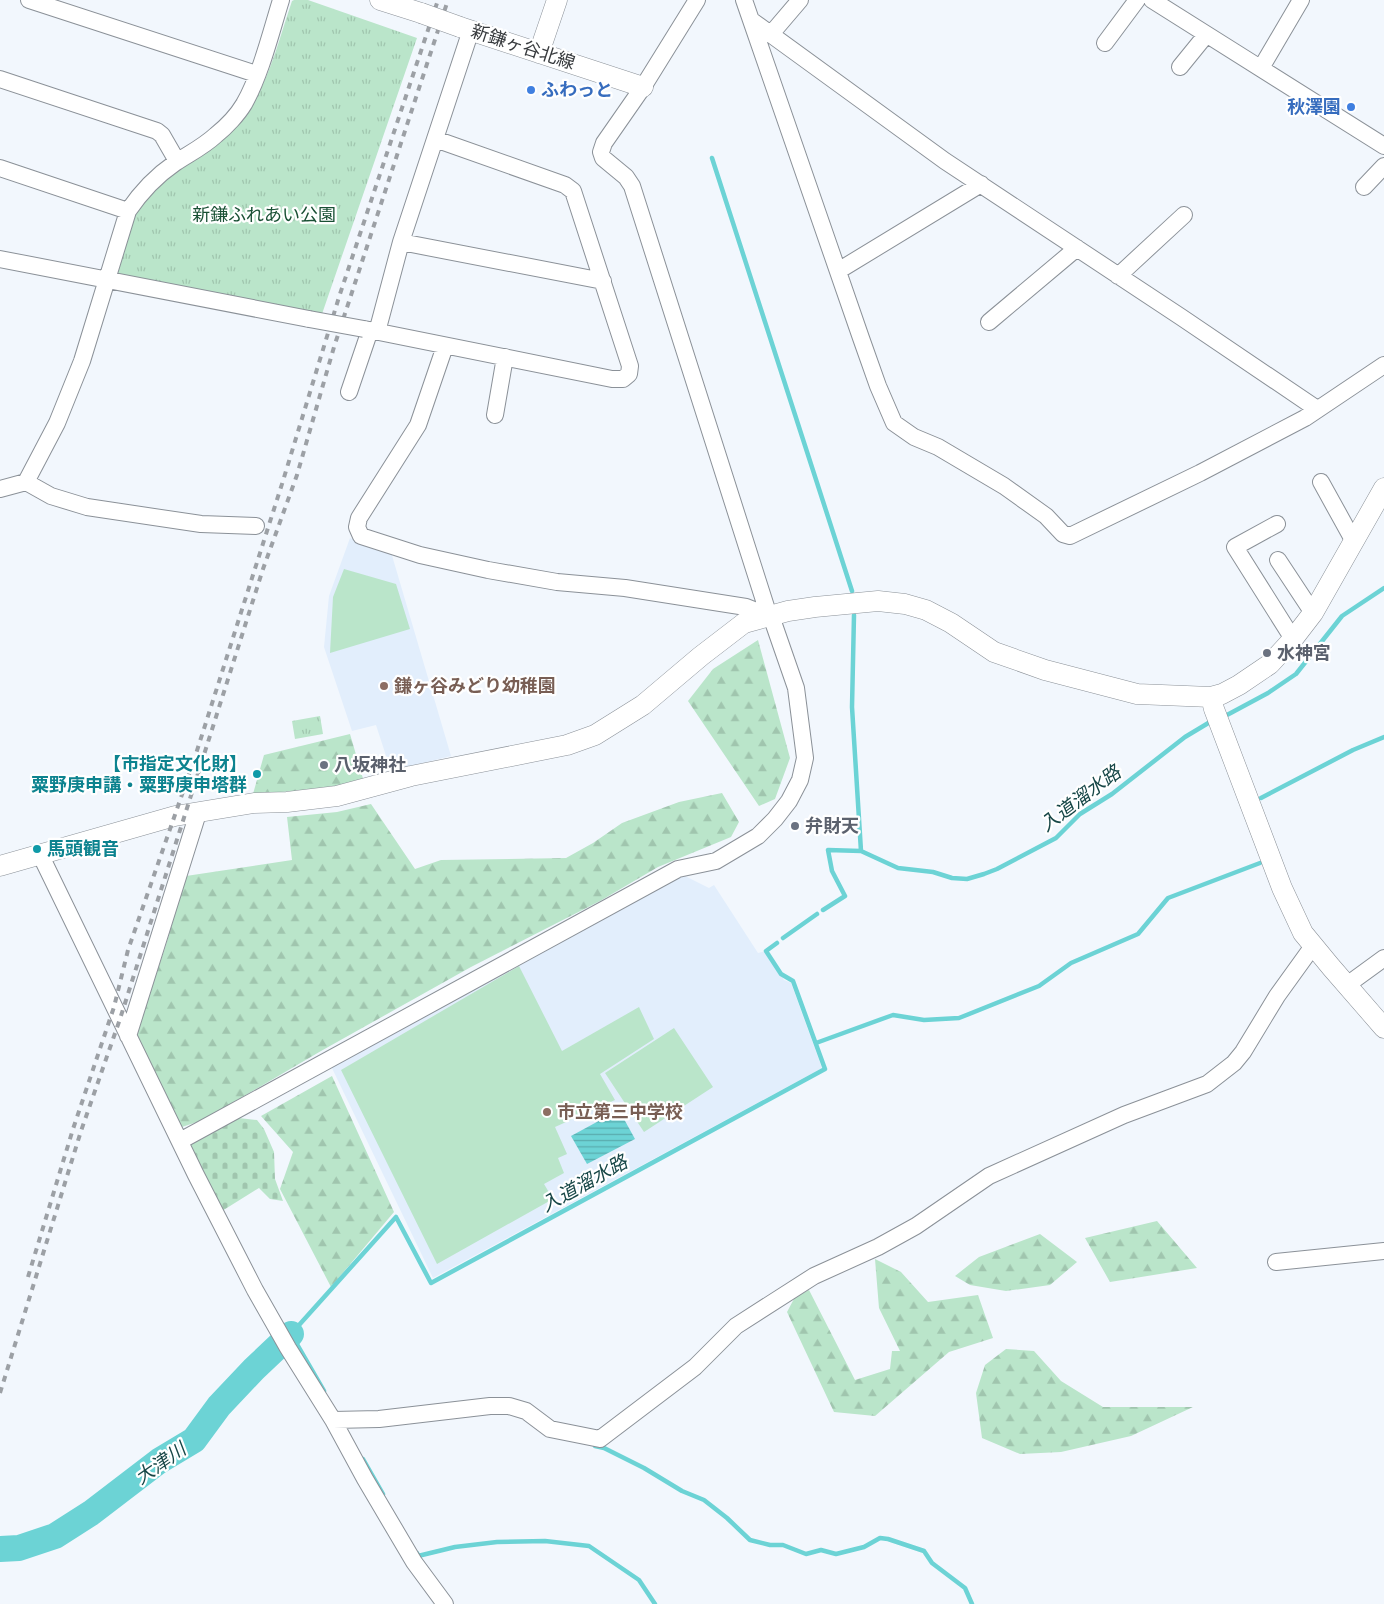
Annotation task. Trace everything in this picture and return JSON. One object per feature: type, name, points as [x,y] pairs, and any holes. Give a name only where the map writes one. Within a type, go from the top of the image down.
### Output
[{"type":"street","points":[[29,0],[256,74]]},
{"type":"street","points":[[26,482],[57,423],[78,370],[128,211],[140,194],[158,176],[218,134],[243,105],[282,0]]},
{"type":"street","name":"新鎌ヶ谷北線","points":[[380,0],[643,87]]},
{"type":"street","points":[[540,53],[557,0]]},
{"type":"street","points":[[180,1140],[678,869],[716,861],[758,836],[789,801],[800,780],[805,758],[796,688],[770,616],[632,186],[626,177],[603,158],[601,152],[604,143],[643,87],[697,0]]},
{"type":"street","points":[[744,0],[878,386],[894,423],[914,437],[938,447],[1004,486],[1046,516],[1063,534],[1070,536],[1200,473],[1304,418],[1384,365]]},
{"type":"street","points":[[771,34],[800,0]]},
{"type":"street","points":[[1105,44],[1137,0]]},
{"type":"street","points":[[1152,0],[1384,146]]},
{"type":"street","points":[[1261,68],[1301,0]]},
{"type":"street","points":[[751,20],[945,161],[1317,409]]},
{"type":"street","points":[[349,392],[435,139],[465,29]]},
{"type":"street","points":[[1180,67],[1206,34]]},
{"type":"street","points":[[0,79],[157,131],[162,135],[177,161]]},
{"type":"street","points":[[0,259],[370,330],[612,379],[623,379],[629,374],[630,366],[573,191],[564,185],[435,139]]},
{"type":"street","points":[[1364,187],[1384,166]]},
{"type":"street","points":[[0,168],[128,211]]},
{"type":"street","points":[[838,271],[980,184]]},
{"type":"street","points":[[1118,276],[1184,215]]},
{"type":"street","points":[[401,242],[603,281]]},
{"type":"street","points":[[988,322],[1077,248]]},
{"type":"street","points":[[445,346],[418,426],[359,518],[356,527],[361,536],[420,555],[488,570],[557,582],[625,588],[746,607],[770,616]]},
{"type":"street","points":[[494,415],[505,358]]},
{"type":"street","points":[[0,489],[26,482],[51,496],[87,507],[201,524],[256,526]]},
{"type":"street","points":[[1321,482],[1353,540]]},
{"type":"street","points":[[0,866],[175,816],[254,803],[287,802],[337,796],[411,776],[567,744],[595,735],[614,724],[643,704],[744,623],[806,608],[878,601],[905,604],[926,610],[951,623],[994,652],[1045,670],[1137,694],[1211,697],[1222,694],[1270,664],[1293,639],[1313,613],[1384,488]]},
{"type":"street","points":[[1277,524],[1236,547],[1293,639]]},
{"type":"street","points":[[1278,560],[1313,613]]},
{"type":"street","points":[[1211,697],[1282,888],[1304,933],[1384,1028]]},
{"type":"street","points":[[128,1036],[198,813]]},
{"type":"street","points":[[40,854],[128,1036],[255,1290],[288,1348],[333,1420],[365,1480],[414,1562],[445,1604]]},
{"type":"street","points":[[333,1420],[379,1419],[490,1406],[509,1406],[526,1411],[550,1429],[600,1439],[695,1367],[736,1326],[814,1276],[878,1247],[916,1226],[989,1176],[1124,1115],[1207,1084],[1234,1063],[1243,1052],[1277,996],[1313,946]]},
{"type":"street","points":[[1347,985],[1384,958]]},
{"type":"street","points":[[1276,1262],[1384,1251]]},
{"type":"shaded area","name":"鎌ヶ谷みどり幼稚園","points":[[350,538],[391,552],[451,756],[391,771],[376,725],[352,731],[324,647],[329,596]]},
{"type":"shaded area","name":"市立第三中学校","points":[[679,873],[709,888],[714,885],[758,953],[766,951],[784,980],[791,983],[822,1068],[433,1278],[330,1064]]},
{"type":"green space","name":"新鎌ふれあい公園","points":[[308,0],[417,38],[322,314],[124,277],[116,272],[128,222],[144,196],[241,121],[250,108],[265,79],[292,1]]},
{"type":"green space","points":[[344,569],[396,584],[410,629],[330,653],[333,597]]},
{"type":"green space","points":[[758,640],[790,758],[775,799],[759,806],[688,701],[713,669]]},
{"type":"green space","points":[[320,716],[323,734],[295,739],[292,721]]},
{"type":"green space","points":[[350,734],[364,782],[308,790],[253,794],[264,755]]},
{"type":"green space","points":[[722,793],[739,822],[731,837],[658,867],[600,901],[471,967],[203,1120],[182,1127],[136,1033],[165,948],[186,876],[292,860],[287,817],[337,812],[371,804],[415,869],[441,860],[566,858],[593,843],[622,823],[679,802]]},
{"type":"green space","points":[[519,966],[562,1051],[639,1007],[654,1039],[600,1074],[615,1100],[555,1127],[567,1154],[558,1158],[564,1173],[544,1184],[553,1199],[437,1264],[341,1070]]},
{"type":"green space","points":[[674,1028],[713,1087],[644,1132],[605,1073]]},
{"type":"green space","points":[[332,1076],[394,1212],[331,1287],[280,1189],[293,1152],[261,1116]]},
{"type":"green space","points":[[230,1117],[257,1120],[264,1129],[274,1152],[275,1179],[283,1201],[270,1199],[259,1188],[222,1211],[187,1142]]},
{"type":"green space","points":[[1157,1221],[1197,1268],[1110,1282],[1085,1238]]},
{"type":"green space","points":[[1040,1234],[1077,1262],[1050,1285],[1006,1291],[970,1285],[955,1276],[979,1257]]},
{"type":"green space","points":[[875,1259],[901,1272],[928,1302],[978,1295],[993,1338],[949,1352],[875,1416],[834,1412],[787,1312],[795,1297],[809,1290],[855,1380],[890,1369],[892,1351],[900,1351],[879,1308]]},
{"type":"green space","points":[[1006,1349],[1034,1351],[1061,1381],[1103,1407],[1193,1407],[1131,1436],[1061,1452],[1020,1454],[982,1438],[976,1393],[985,1365]]},
{"type":"water","points":[[619,1110],[635,1139],[587,1164],[571,1136]]},
{"type":"waterway","points":[[712,158],[852,591]]},
{"type":"waterway","name":"入道溜水路","points":[[1227,715],[1268,693],[1296,674],[1342,616],[1384,588]]},
{"type":"waterway","points":[[854,615],[852,707],[861,851]]},
{"type":"waterway","name":"入道溜水路","points":[[823,910],[845,896],[832,871],[828,850],[861,851],[898,868],[933,872],[952,878],[967,879],[984,874],[1056,838],[1080,814],[1112,794],[1185,737],[1210,722]]},
{"type":"waterway","points":[[1261,798],[1353,750],[1384,737]]},
{"type":"waterway","points":[[816,1043],[893,1015],[924,1020],[959,1018],[1039,986],[1071,963],[1138,934],[1168,898],[1260,863]]},
{"type":"waterway","name":"入道溜水路","points":[[783,938],[817,914]]},
{"type":"waterway","name":"入道溜水路","points":[[324,1391],[291,1334],[396,1217],[431,1283],[825,1069],[793,981],[781,974],[766,951],[777,943]]},
{"type":"waterway","name":"大津川","points":[[0,1549],[19,1548],[55,1536],[91,1513],[159,1461],[194,1440],[219,1406],[291,1334]]},
{"type":"waterway","points":[[595,1446],[604,1448],[644,1468],[682,1491],[704,1500],[727,1518],[750,1540],[770,1545],[783,1545],[806,1554],[821,1550],[836,1554],[864,1547],[880,1538],[924,1551],[932,1563],[965,1588],[972,1604]]},
{"type":"waterway","points":[[363,1459],[383,1494]]},
{"type":"waterway","points":[[417,1553],[418,1556],[455,1547],[497,1542],[545,1541],[589,1546],[639,1580],[655,1604]]},
{"type":"railway","points":[[28,1277],[73,1129],[114,1007],[128,950],[194,760],[339,297],[438,0]]},
{"type":"railway","points":[[0,1393],[81,1131],[120,1019],[263,569],[297,475],[334,347],[448,0]]},
{"type":"place","name":"ふわっと","points":[[531,90]]},
{"type":"place","name":"秋澤園","points":[[1351,107]]},
{"type":"place","name":"水神宮","points":[[1267,653]]},
{"type":"place","name":"鎌ヶ谷みどり幼稚園","points":[[384,686]]},
{"type":"place","name":"八坂神社","points":[[324,765]]},
{"type":"place","name":"【市指定文化財】 粟野庚申講・粟野庚申塔群","points":[[257,774]]},
{"type":"place","name":"弁財天","points":[[795,826]]},
{"type":"place","name":"馬頭観音","points":[[37,849]]},
{"type":"place","name":"市立第三中学校","points":[[547,1112]]}]
